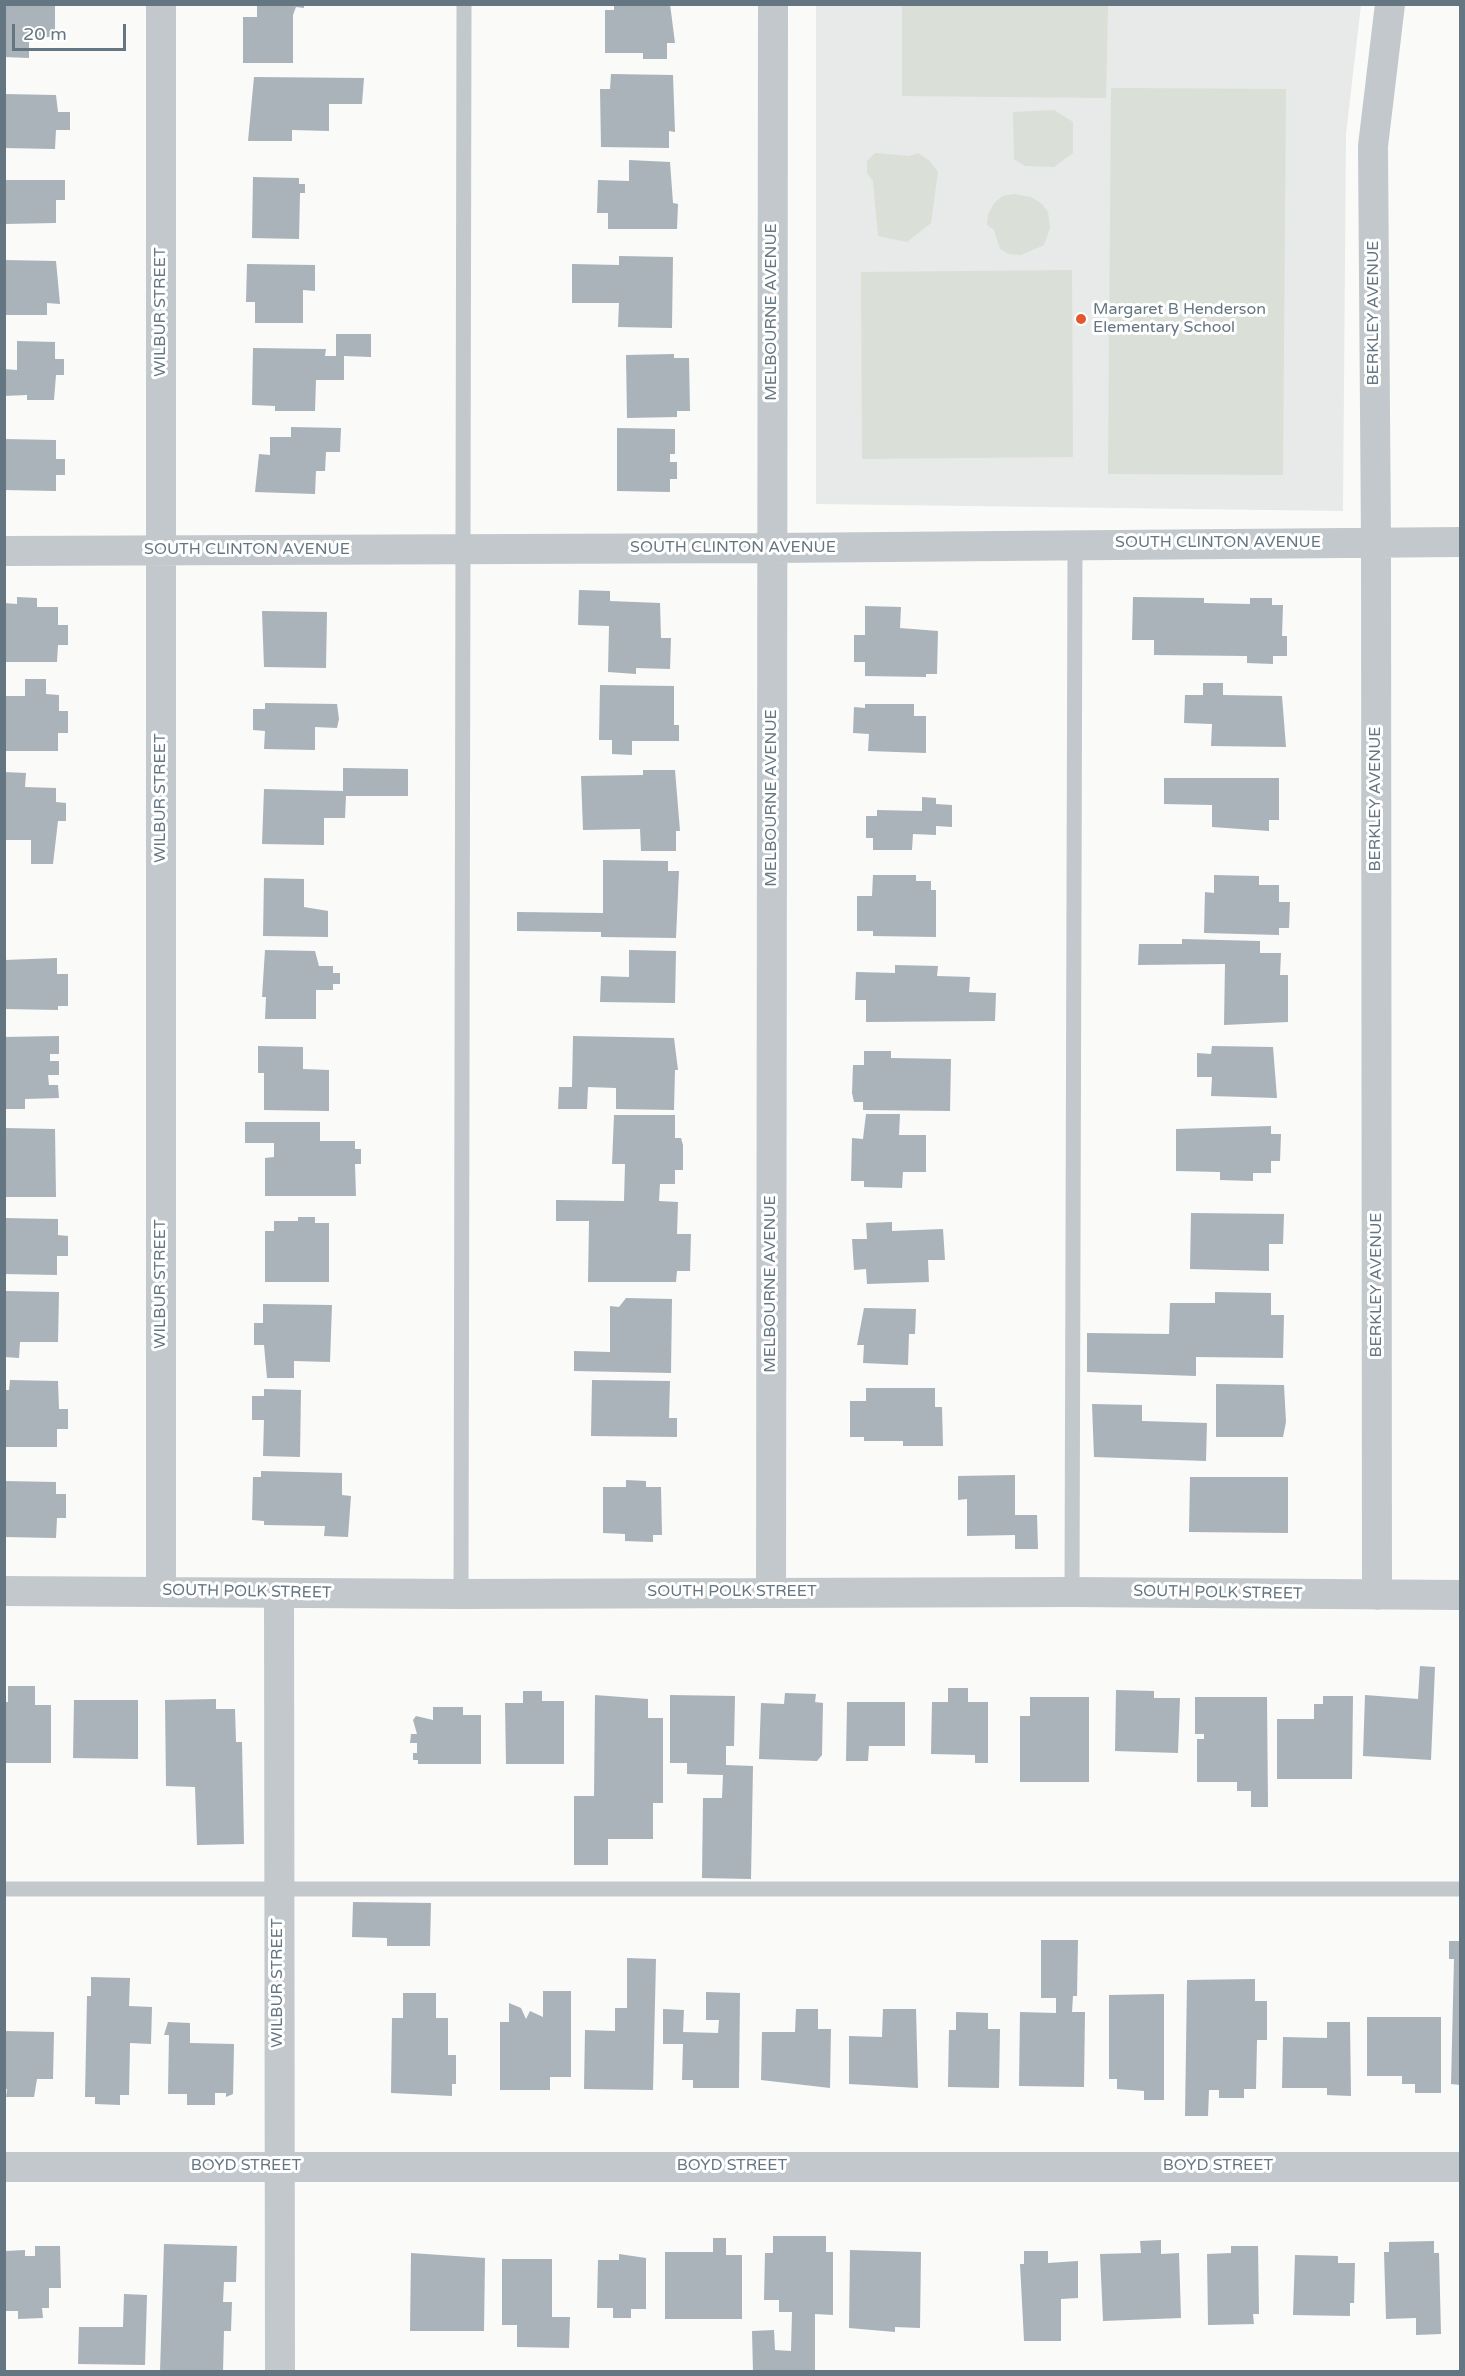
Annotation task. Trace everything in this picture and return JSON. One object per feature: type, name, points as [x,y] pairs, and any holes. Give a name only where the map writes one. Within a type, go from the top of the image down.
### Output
[{"type":"street","name":"WILBUR STREET","points":[[161,4],[161,1591]]},
{"type":"street","name":"MELBOURNE AVENUE","points":[[771,1592],[773,4]]},
{"type":"street","name":"BERKLEY AVENUE","points":[[1377,1595],[1376,542],[1373,146],[1390,4]]},
{"type":"street","name":"SOUTH CLINTON AVENUE","points":[[4,551],[464,550],[1461,542]]},
{"type":"street","name":"SOUTH POLK STREET","points":[[4,1591],[279,1594],[1072,1592],[1461,1595]]},
{"type":"street","name":"WILBUR STREET","points":[[279,1594],[280,2372]]},
{"type":"street","name":"BOYD STREET","points":[[4,2167],[1461,2167]]},
{"type":"lane","points":[[461,1594],[464,4]]},
{"type":"lane","points":[[1072,1592],[1075,544]]},
{"type":"lane","points":[[4,1889],[1461,1889]]},
{"type":"shaded area","name":"Margaret B Henderson Elementary School","points":[[816,5],[1361,5],[1346,134],[1343,511],[816,504]]},
{"type":"shaded area","points":[[902,5],[1108,6],[1106,98],[902,96]]},
{"type":"shaded area","points":[[1111,88],[1286,89],[1283,475],[1108,474]]},
{"type":"shaded area","points":[[1054,110],[1073,122],[1073,153],[1054,167],[1025,166],[1014,159],[1013,112]]},
{"type":"shaded area","points":[[875,153],[909,156],[918,153],[930,161],[938,172],[931,223],[907,242],[878,236],[873,181],[867,173],[867,161]]},
{"type":"shaded area","points":[[1014,194],[1031,197],[1042,204],[1048,212],[1050,228],[1044,245],[1021,255],[1009,254],[1000,249],[994,230],[987,225],[988,214],[995,202],[1003,196]]},
{"type":"shaded area","points":[[1072,270],[1073,457],[862,459],[861,272]]},
{"type":"building","points":[[4,4],[55,4],[55,37],[29,37],[29,58],[4,57]]},
{"type":"building","points":[[257,4],[304,4],[304,8],[296,7],[293,15],[293,63],[243,63],[243,17],[257,17]]},
{"type":"building","points":[[614,4],[670,4],[675,43],[667,43],[667,59],[643,59],[643,53],[605,53],[605,10],[614,10]]},
{"type":"building","points":[[611,74],[673,75],[675,132],[669,131],[669,148],[601,147],[600,89],[610,89]]},
{"type":"building","points":[[254,77],[364,78],[362,104],[329,104],[329,131],[292,130],[292,141],[248,141]]},
{"type":"building","points":[[4,94],[56,95],[58,112],[70,112],[70,130],[56,130],[55,149],[4,148]]},
{"type":"building","points":[[629,160],[670,162],[673,203],[678,204],[677,229],[608,229],[608,213],[597,213],[598,180],[629,181]]},
{"type":"building","points":[[253,177],[299,178],[299,184],[305,184],[305,193],[300,193],[299,239],[252,238]]},
{"type":"building","points":[[5,180],[65,180],[65,200],[56,200],[56,223],[5,224]]},
{"type":"building","points":[[619,256],[673,257],[672,328],[618,327],[619,303],[572,303],[572,264],[619,265]]},
{"type":"building","points":[[4,260],[56,261],[60,304],[47,303],[47,315],[4,315]]},
{"type":"building","points":[[247,264],[315,265],[315,291],[303,290],[303,323],[255,323],[255,302],[246,302]]},
{"type":"building","points":[[336,334],[371,334],[371,357],[344,356],[344,380],[316,380],[315,411],[275,411],[275,406],[252,405],[253,348],[326,349],[325,356],[336,356]]},
{"type":"building","points":[[17,341],[55,342],[55,359],[64,359],[64,375],[56,375],[54,400],[27,400],[27,395],[4,396],[4,369],[17,370]]},
{"type":"building","points":[[674,354],[674,358],[689,358],[690,411],[677,411],[677,417],[627,418],[626,355]]},
{"type":"building","points":[[291,427],[341,428],[340,452],[326,452],[325,471],[316,471],[315,494],[255,492],[259,454],[270,455],[270,437],[291,437]]},
{"type":"building","points":[[617,428],[675,429],[675,454],[670,454],[670,462],[677,462],[677,479],[670,479],[670,492],[617,491]]},
{"type":"building","points":[[4,439],[56,440],[56,459],[65,459],[65,475],[56,475],[56,491],[4,490]]},
{"type":"building","points":[[579,590],[610,591],[610,601],[660,603],[661,638],[671,638],[670,669],[636,668],[636,674],[608,672],[609,626],[578,625]]},
{"type":"building","points":[[17,597],[37,598],[37,607],[58,607],[58,625],[68,625],[68,645],[58,645],[57,662],[4,662],[4,603],[17,604]]},
{"type":"building","points":[[1133,597],[1204,598],[1204,603],[1250,604],[1250,598],[1272,598],[1272,605],[1283,605],[1282,636],[1287,636],[1287,656],[1273,656],[1273,664],[1247,663],[1247,656],[1154,655],[1154,640],[1132,640]]},
{"type":"building","points":[[865,606],[901,607],[900,628],[938,631],[937,674],[926,674],[926,677],[865,676],[865,662],[854,662],[854,635],[865,635]]},
{"type":"building","points":[[262,611],[327,612],[326,668],[264,667]]},
{"type":"building","points":[[25,679],[46,679],[46,694],[59,695],[59,711],[68,711],[68,733],[58,733],[58,751],[4,751],[4,696],[25,696]]},
{"type":"building","points":[[1203,683],[1223,683],[1223,695],[1282,696],[1286,747],[1211,746],[1212,724],[1184,723],[1185,695],[1203,695]]},
{"type":"building","points":[[600,685],[674,686],[674,725],[679,725],[679,741],[632,741],[632,755],[612,754],[612,740],[599,740]]},
{"type":"building","points":[[265,703],[337,704],[339,719],[337,728],[315,727],[315,750],[264,749],[265,731],[253,730],[253,709],[265,709]]},
{"type":"building","points":[[865,704],[914,704],[914,716],[926,716],[926,753],[868,751],[869,734],[853,733],[854,707],[865,708]]},
{"type":"building","points":[[343,768],[408,769],[408,796],[346,796],[345,818],[324,818],[324,845],[262,844],[264,789],[343,791]]},
{"type":"building","points":[[643,770],[675,770],[680,831],[676,831],[676,851],[641,851],[640,829],[583,830],[581,776],[643,775]]},
{"type":"building","points":[[4,772],[26,773],[25,787],[56,788],[56,802],[66,803],[66,821],[58,821],[53,864],[31,864],[31,840],[4,840]]},
{"type":"building","points":[[1164,778],[1279,778],[1279,820],[1269,820],[1269,831],[1212,827],[1212,805],[1164,804]]},
{"type":"building","points":[[922,797],[936,798],[936,804],[952,805],[952,827],[936,826],[936,835],[913,834],[912,850],[873,850],[873,838],[866,838],[866,816],[877,816],[877,810],[922,811]]},
{"type":"building","points":[[603,860],[668,861],[668,871],[679,871],[676,938],[601,937],[601,932],[517,931],[517,912],[603,913]]},
{"type":"building","points":[[873,875],[916,875],[916,881],[931,881],[931,890],[936,890],[936,937],[873,936],[873,931],[857,931],[857,896],[872,896]]},
{"type":"building","points":[[1214,875],[1259,876],[1259,885],[1279,885],[1279,902],[1290,902],[1289,928],[1279,928],[1279,935],[1204,933],[1205,892],[1214,893]]},
{"type":"building","points":[[264,878],[304,879],[304,907],[328,911],[328,937],[263,936]]},
{"type":"building","points":[[1182,939],[1260,941],[1260,953],[1281,953],[1280,975],[1288,975],[1288,1022],[1224,1025],[1225,964],[1138,965],[1139,944],[1182,944]]},
{"type":"building","points":[[265,950],[315,951],[319,966],[333,966],[333,973],[340,973],[340,984],[333,984],[333,990],[316,990],[316,1019],[265,1019],[266,997],[262,997]]},
{"type":"building","points":[[629,950],[676,951],[675,1003],[600,1002],[601,976],[629,977]]},
{"type":"building","points":[[57,958],[57,974],[68,974],[68,1006],[58,1006],[58,1010],[4,1009],[4,960]]},
{"type":"building","points":[[895,965],[938,966],[937,976],[970,977],[969,992],[996,993],[995,1021],[866,1022],[866,1000],[855,1000],[856,972],[895,973]]},
{"type":"building","points":[[59,1036],[59,1054],[50,1054],[50,1061],[59,1061],[59,1075],[48,1075],[49,1085],[58,1085],[59,1098],[25,1099],[25,1109],[4,1109],[4,1037]]},
{"type":"building","points":[[573,1036],[674,1038],[678,1070],[675,1070],[674,1110],[616,1109],[616,1088],[588,1087],[587,1109],[558,1109],[559,1087],[572,1087]]},
{"type":"building","points":[[258,1046],[303,1047],[303,1069],[329,1070],[329,1111],[264,1110],[264,1073],[258,1073]]},
{"type":"building","points":[[1212,1046],[1273,1047],[1277,1098],[1211,1096],[1212,1077],[1197,1077],[1197,1053],[1211,1054]]},
{"type":"building","points":[[864,1051],[891,1051],[891,1058],[951,1059],[950,1111],[863,1110],[863,1102],[854,1102],[852,1093],[853,1065],[864,1065]]},
{"type":"building","points":[[866,1114],[900,1114],[899,1135],[926,1135],[926,1172],[903,1172],[902,1188],[864,1187],[864,1181],[851,1181],[852,1138],[863,1139]]},
{"type":"building","points":[[614,1115],[675,1115],[675,1138],[681,1138],[683,1145],[683,1170],[675,1170],[675,1184],[660,1184],[659,1201],[678,1202],[677,1234],[691,1234],[690,1271],[677,1271],[676,1282],[588,1282],[589,1221],[556,1221],[556,1200],[624,1201],[625,1164],[612,1164]]},
{"type":"building","points":[[245,1122],[320,1122],[320,1141],[355,1141],[355,1149],[361,1149],[361,1164],[355,1164],[356,1196],[265,1196],[265,1158],[274,1157],[274,1143],[245,1143]]},
{"type":"building","points":[[1271,1126],[1271,1134],[1281,1134],[1280,1161],[1271,1161],[1271,1173],[1253,1173],[1253,1181],[1220,1180],[1220,1172],[1176,1171],[1176,1129]]},
{"type":"building","points":[[4,1128],[55,1129],[56,1197],[4,1197]]},
{"type":"building","points":[[1191,1213],[1284,1214],[1283,1244],[1269,1244],[1269,1271],[1190,1269]]},
{"type":"building","points":[[298,1217],[315,1217],[315,1223],[329,1223],[329,1282],[265,1282],[265,1231],[274,1231],[274,1221],[298,1221]]},
{"type":"building","points":[[4,1218],[58,1219],[58,1235],[68,1236],[68,1256],[57,1256],[57,1275],[4,1274]]},
{"type":"building","points":[[892,1222],[892,1231],[943,1229],[945,1260],[928,1260],[929,1282],[867,1284],[866,1269],[854,1270],[852,1239],[867,1239],[866,1223]]},
{"type":"building","points":[[5,1291],[59,1292],[58,1342],[20,1342],[19,1358],[4,1357]]},
{"type":"building","points":[[1215,1292],[1271,1293],[1271,1315],[1284,1315],[1283,1358],[1196,1357],[1196,1376],[1087,1372],[1087,1333],[1169,1334],[1170,1303],[1215,1303]]},
{"type":"building","points":[[626,1298],[672,1299],[671,1373],[574,1371],[574,1351],[610,1352],[610,1306],[619,1307]]},
{"type":"building","points":[[263,1304],[332,1305],[330,1362],[294,1361],[294,1378],[267,1378],[264,1345],[254,1345],[254,1323],[263,1323]]},
{"type":"building","points":[[864,1308],[916,1309],[915,1334],[909,1334],[908,1365],[863,1363],[864,1345],[857,1345]]},
{"type":"building","points":[[10,1380],[58,1381],[59,1409],[68,1409],[68,1429],[57,1429],[57,1447],[4,1447],[4,1390],[9,1390]]},
{"type":"building","points":[[592,1380],[670,1381],[669,1418],[677,1418],[677,1437],[591,1436]]},
{"type":"building","points":[[1216,1384],[1284,1385],[1286,1422],[1283,1437],[1216,1437]]},
{"type":"building","points":[[866,1388],[935,1388],[935,1407],[942,1407],[943,1446],[903,1446],[903,1441],[864,1441],[864,1437],[850,1437],[850,1401],[866,1401]]},
{"type":"building","points":[[264,1389],[301,1390],[300,1457],[263,1456],[264,1420],[252,1420],[252,1396],[264,1396]]},
{"type":"building","points":[[1092,1404],[1142,1405],[1142,1421],[1207,1423],[1206,1461],[1094,1457]]},
{"type":"building","points":[[261,1471],[342,1473],[342,1495],[351,1496],[348,1537],[324,1536],[325,1526],[264,1525],[264,1521],[252,1520],[253,1477],[261,1477]]},
{"type":"building","points":[[1015,1475],[1015,1515],[1037,1515],[1038,1549],[1015,1549],[1015,1535],[967,1536],[967,1499],[958,1500],[958,1476]]},
{"type":"building","points":[[1190,1477],[1288,1477],[1288,1533],[1189,1532]]},
{"type":"building","points":[[626,1480],[646,1481],[646,1487],[661,1487],[662,1535],[653,1535],[653,1542],[625,1541],[625,1534],[603,1533],[603,1487],[626,1487]]},
{"type":"building","points":[[4,1481],[56,1482],[56,1494],[66,1494],[66,1518],[57,1518],[56,1538],[4,1537]]},
{"type":"building","points":[[1420,1666],[1435,1667],[1431,1760],[1363,1756],[1365,1695],[1418,1699]]},
{"type":"building","points":[[8,1686],[35,1686],[35,1705],[51,1705],[51,1763],[4,1763],[4,1702],[8,1702]]},
{"type":"building","points":[[948,1688],[968,1688],[968,1702],[988,1702],[988,1763],[975,1763],[975,1755],[931,1754],[932,1702],[948,1702]]},
{"type":"building","points":[[1116,1690],[1154,1691],[1154,1698],[1180,1698],[1178,1753],[1115,1751]]},
{"type":"building","points":[[523,1691],[542,1691],[542,1701],[564,1701],[564,1764],[506,1764],[505,1703],[523,1703]]},
{"type":"building","points":[[785,1693],[816,1694],[815,1702],[823,1703],[822,1755],[817,1761],[759,1759],[761,1703],[784,1704]]},
{"type":"building","points":[[595,1695],[648,1699],[648,1718],[663,1718],[663,1803],[653,1803],[653,1839],[608,1839],[608,1865],[574,1865],[574,1796],[594,1796]]},
{"type":"building","points":[[670,1695],[735,1696],[734,1746],[726,1746],[726,1765],[753,1766],[751,1879],[702,1878],[703,1798],[722,1798],[723,1775],[687,1774],[687,1763],[670,1763]]},
{"type":"building","points":[[1323,1696],[1353,1696],[1352,1779],[1277,1779],[1277,1719],[1314,1719],[1314,1704],[1323,1704]]},
{"type":"building","points":[[1030,1697],[1089,1697],[1089,1782],[1020,1782],[1020,1716],[1030,1716]]},
{"type":"building","points":[[1195,1697],[1267,1697],[1268,1807],[1251,1807],[1251,1791],[1237,1791],[1237,1782],[1197,1782],[1197,1739],[1204,1739],[1204,1734],[1195,1734]]},
{"type":"building","points":[[216,1699],[216,1709],[235,1709],[236,1742],[242,1742],[244,1844],[197,1845],[195,1787],[166,1786],[165,1700]]},
{"type":"building","points":[[74,1700],[138,1700],[138,1759],[73,1758]]},
{"type":"building","points":[[847,1702],[905,1702],[905,1746],[869,1746],[868,1761],[846,1761]]},
{"type":"building","points":[[433,1707],[463,1707],[463,1715],[481,1715],[481,1764],[418,1764],[418,1760],[413,1760],[413,1753],[417,1753],[417,1743],[410,1743],[411,1734],[417,1734],[413,1720],[416,1716],[433,1720]]},
{"type":"building","points":[[353,1902],[431,1903],[430,1946],[387,1946],[387,1938],[352,1937]]},
{"type":"building","points":[[1041,1940],[1078,1940],[1077,1996],[1073,1996],[1072,2012],[1085,2012],[1084,2087],[1019,2086],[1020,2012],[1056,2013],[1056,1998],[1041,1998]]},
{"type":"building","points":[[1449,1941],[1460,1941],[1460,2085],[1451,2084],[1454,1959],[1449,1959]]},
{"type":"building","points":[[627,1958],[656,1959],[653,2090],[584,2089],[585,2030],[615,2031],[615,2008],[627,2008]]},
{"type":"building","points":[[91,1977],[130,1978],[129,2006],[152,2007],[151,2044],[130,2043],[129,2095],[120,2095],[120,2105],[95,2104],[95,2097],[85,2097],[87,1996],[91,1996]]},
{"type":"building","points":[[1255,1979],[1255,2001],[1267,2001],[1267,2040],[1257,2040],[1256,2089],[1244,2089],[1244,2098],[1219,2098],[1219,2090],[1209,2090],[1208,2116],[1185,2116],[1187,1980]]},
{"type":"building","points":[[543,1991],[571,1991],[571,2077],[550,2077],[550,2090],[500,2090],[500,2022],[509,2022],[509,2003],[521,2008],[526,2019],[530,2011],[543,2017]]},
{"type":"building","points":[[706,1992],[740,1993],[739,2088],[693,2088],[693,2080],[682,2080],[683,2044],[663,2044],[663,2009],[684,2010],[683,2032],[718,2033],[719,2020],[706,2020]]},
{"type":"building","points":[[403,1993],[436,1993],[436,2018],[448,2018],[448,2055],[456,2055],[456,2084],[452,2084],[452,2096],[391,2093],[392,2018],[403,2018]]},
{"type":"building","points":[[1164,1994],[1164,2100],[1144,2100],[1144,2091],[1117,2089],[1117,2079],[1109,2079],[1109,1995]]},
{"type":"building","points":[[796,2009],[818,2009],[818,2029],[831,2029],[830,2088],[761,2080],[762,2032],[795,2032]]},
{"type":"building","points":[[883,2009],[916,2009],[918,2088],[849,2084],[849,2036],[882,2037]]},
{"type":"building","points":[[956,2012],[988,2013],[988,2029],[1000,2029],[999,2088],[948,2087],[949,2030],[956,2030]]},
{"type":"building","points":[[1367,2017],[1441,2017],[1441,2093],[1415,2093],[1415,2084],[1402,2084],[1402,2076],[1367,2076]]},
{"type":"building","points":[[168,2022],[190,2023],[190,2043],[234,2044],[233,2094],[226,2097],[226,2093],[215,2093],[215,2105],[187,2105],[187,2094],[168,2094],[169,2035],[164,2035]]},
{"type":"building","points":[[1327,2022],[1350,2022],[1351,2096],[1327,2095],[1327,2088],[1282,2088],[1283,2037],[1327,2038]]},
{"type":"building","points":[[4,2031],[54,2032],[53,2079],[37,2079],[34,2097],[6,2097]]},
{"type":"building","points":[[773,2236],[826,2236],[826,2252],[833,2252],[833,2315],[815,2314],[815,2372],[753,2372],[752,2331],[774,2330],[775,2350],[791,2351],[792,2312],[779,2312],[779,2300],[764,2300],[765,2253],[773,2253]]},
{"type":"building","points":[[713,2238],[726,2238],[726,2255],[742,2255],[742,2319],[665,2319],[665,2252],[713,2252]]},
{"type":"building","points":[[1161,2240],[1161,2254],[1179,2253],[1181,2318],[1103,2321],[1100,2254],[1141,2253],[1140,2241]]},
{"type":"building","points":[[1434,2241],[1434,2253],[1439,2253],[1441,2334],[1416,2335],[1416,2318],[1386,2319],[1384,2252],[1389,2252],[1389,2242]]},
{"type":"building","points":[[164,2244],[237,2246],[236,2282],[224,2282],[223,2302],[232,2302],[231,2331],[224,2331],[223,2372],[160,2372]]},
{"type":"building","points":[[35,2246],[60,2246],[61,2288],[49,2288],[49,2308],[42,2308],[43,2318],[18,2319],[18,2311],[4,2311],[6,2251],[25,2250],[25,2256],[35,2256]]},
{"type":"building","points":[[1231,2246],[1258,2246],[1259,2314],[1253,2314],[1254,2324],[1208,2325],[1207,2254],[1231,2253]]},
{"type":"building","points":[[850,2250],[921,2252],[920,2328],[895,2327],[895,2332],[849,2328]]},
{"type":"building","points":[[1024,2251],[1048,2251],[1048,2263],[1078,2261],[1078,2298],[1061,2299],[1061,2341],[1024,2341],[1020,2264],[1024,2264]]},
{"type":"building","points":[[411,2253],[485,2258],[484,2331],[410,2331]]},
{"type":"building","points":[[619,2254],[646,2258],[646,2309],[631,2309],[631,2318],[613,2318],[613,2308],[597,2308],[598,2260],[619,2260]]},
{"type":"building","points":[[1295,2255],[1338,2256],[1338,2263],[1355,2263],[1354,2303],[1350,2303],[1350,2316],[1293,2315]]},
{"type":"building","points":[[502,2259],[552,2259],[552,2317],[570,2317],[569,2348],[517,2347],[517,2325],[502,2325]]},
{"type":"building","points":[[124,2294],[147,2295],[145,2365],[78,2364],[79,2327],[123,2327]]},
{"type":"place","name":"Margaret B Henderson Elementary School","points":[[1081,319]]}]
